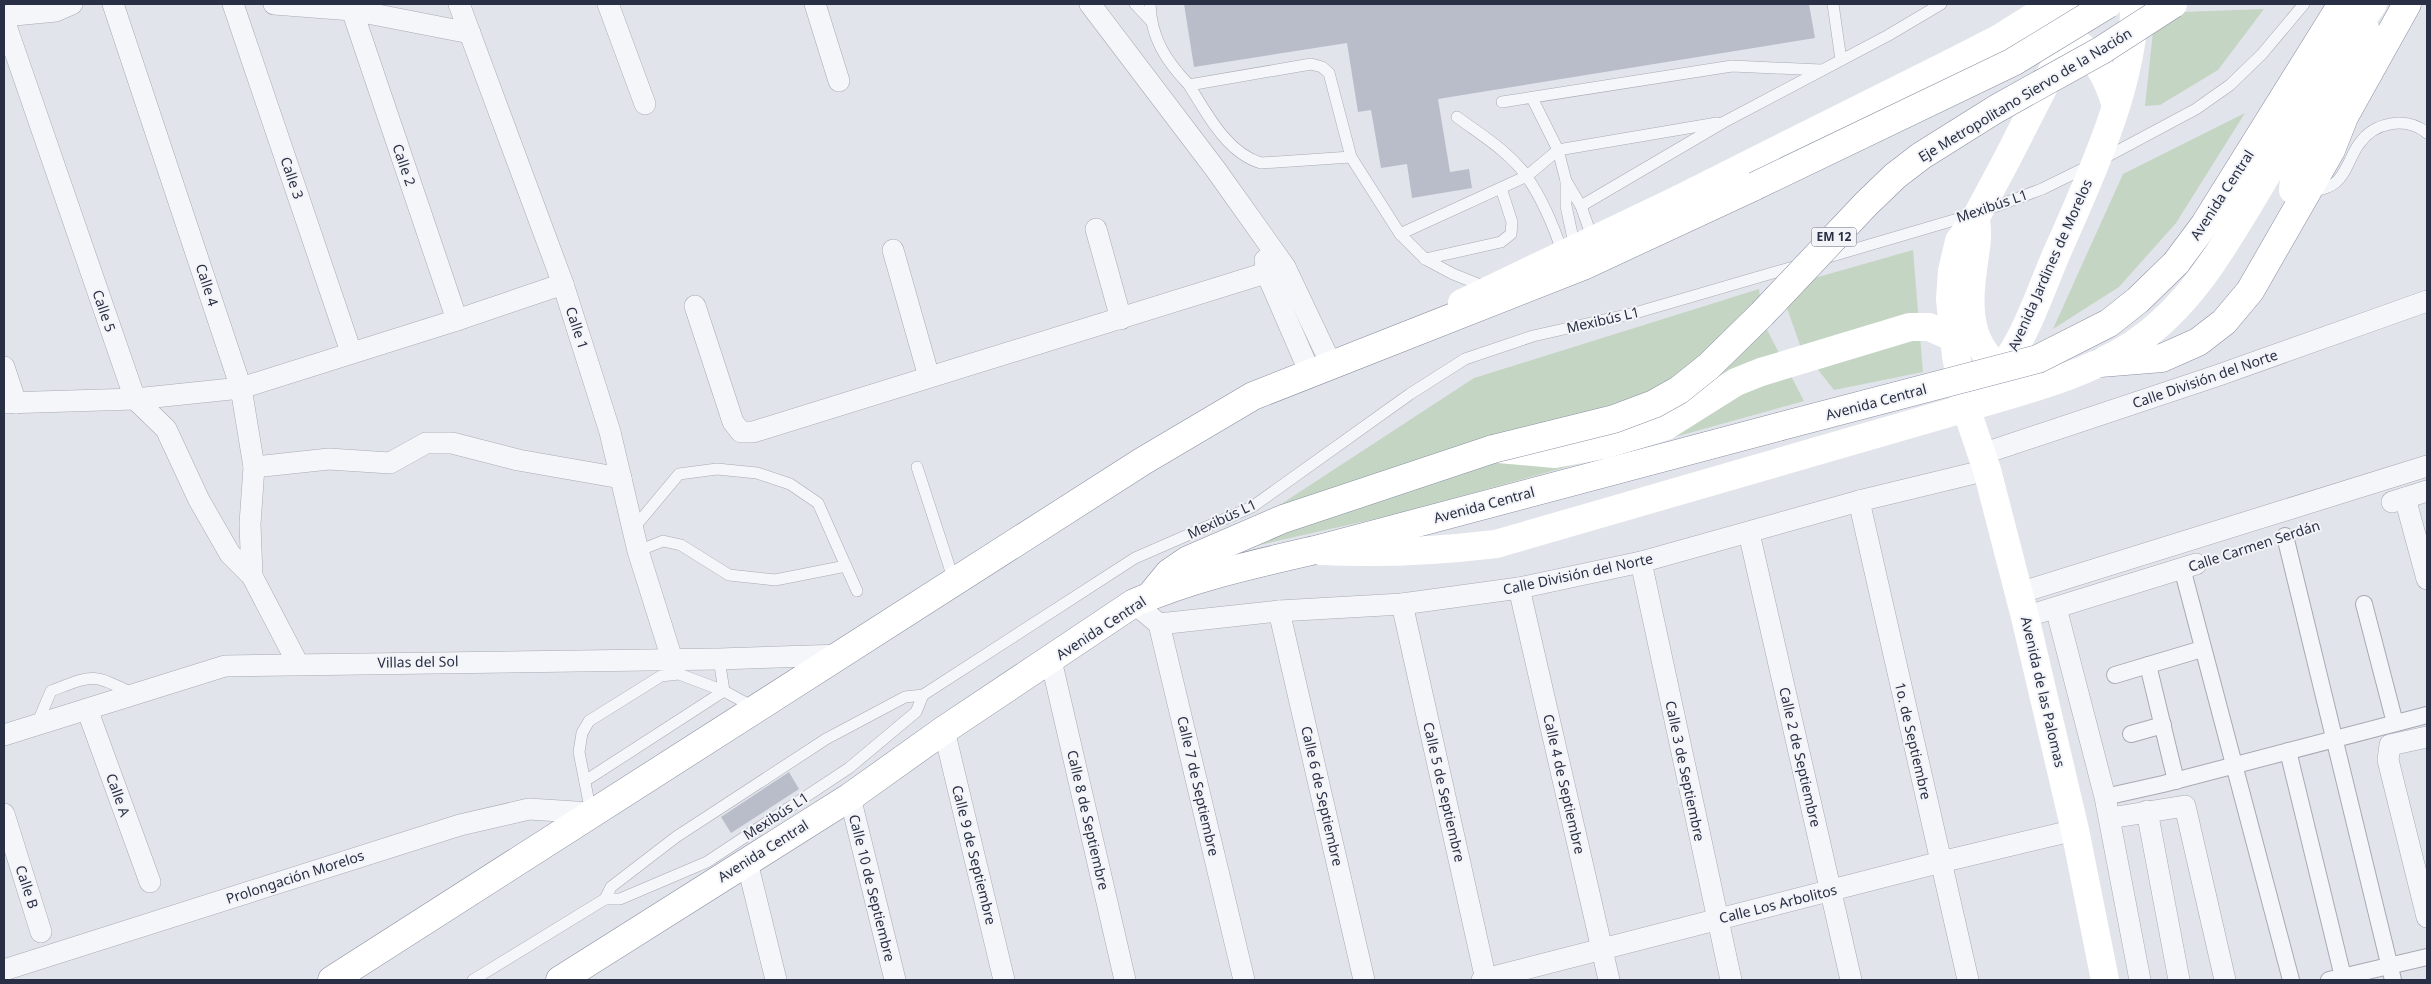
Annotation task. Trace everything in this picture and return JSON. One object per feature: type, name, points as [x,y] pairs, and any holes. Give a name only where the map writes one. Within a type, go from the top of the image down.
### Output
[{"type":"main road","points":[[1369,350],[1490,288],[1938,70],[2027,14],[2054,4]]},
{"type":"main road","points":[[1966,408],[1954,338],[1950,299],[1952,271],[1959,241],[1976,216],[2010,153],[2068,37],[2082,4]]},
{"type":"main road","points":[[332,980],[1143,461],[1253,396],[1583,266],[2013,62],[2108,4]]},
{"type":"main road","name":"Avenida Jardines de Morelos","points":[[1966,408],[2001,370],[2022,336],[2095,163],[2116,106],[2128,54],[2134,4]]},
{"type":"main road","name":"Eje Metropolitano Siervo de la Nación","points":[[1143,599],[1169,573],[1188,560],[1283,519],[1492,448],[1614,419],[1654,404],[1679,390],[1709,366],[1762,314],[1894,176],[1921,156],[1996,109],[2102,50],[2173,4]]},
{"type":"main road","name":"Avenida Central","points":[[570,977],[850,796],[944,730],[1143,599],[1243,567],[1315,550],[2038,359],[2109,323],[2138,300],[2176,263],[2205,224],[2342,4]]},
{"type":"main road","points":[[2100,363],[2162,358],[2198,342],[2224,322],[2250,291],[2299,191],[2330,150],[2344,117],[2407,4]]},
{"type":"main road","points":[[2299,191],[2295,167],[2351,74],[2360,55],[2372,5]]},
{"type":"main road","points":[[1315,550],[1373,554],[1441,551],[1496,544],[1966,408],[2031,388],[2100,363],[2133,344],[2163,319],[2196,286],[2222,250],[2326,74],[2372,5]]},
{"type":"main road","points":[[2027,14],[2068,37],[2096,61],[2109,83],[2116,106]]},
{"type":"main road","points":[[1976,216],[1978,236],[1970,296],[1971,317],[1975,336],[1985,355],[2001,370],[2031,388]]},
{"type":"main road","points":[[1492,448],[1555,454],[1603,446],[1666,426],[1736,382],[1761,372],[1910,327],[1929,327],[1954,338]]},
{"type":"main road","name":"Avenida de las Palomas","points":[[1966,408],[1984,462],[2022,605],[2075,830],[2105,980]]},
{"type":"street","points":[[4,16],[56,11],[72,4]]},
{"type":"street","name":"Calle 4","points":[[113,4],[241,388],[254,467],[250,524],[252,576]]},
{"type":"street","name":"Calle 3","points":[[233,4],[351,352]]},
{"type":"street","points":[[274,4],[352,10],[470,33]]},
{"type":"street","name":"Calle 1","points":[[459,4],[563,284],[610,432],[638,552],[672,659]]},
{"type":"street","points":[[608,4],[645,104]]},
{"type":"street","points":[[815,4],[839,81]]},
{"type":"street","points":[[1090,4],[1216,170],[1261,234],[1320,368]]},
{"type":"street","name":"Calle 2","points":[[352,10],[457,320]]},
{"type":"street","name":"Calle 5","points":[[4,20],[135,399],[166,429],[199,500],[230,554],[252,576]]},
{"type":"street","points":[[1096,229],[1121,319]]},
{"type":"street","points":[[893,250],[929,377]]},
{"type":"street","points":[[694,306],[732,422],[741,432],[753,432],[1276,270]]},
{"type":"street","points":[[4,367],[10,403],[135,399],[241,388],[457,320],[563,284]]},
{"type":"street","name":"Calle División del Norte","points":[[1159,624],[1279,611],[1402,604],[1519,588],[1640,562],[1859,502],[1984,462],[2427,301]]},
{"type":"street","points":[[254,467],[329,459],[390,463],[426,443],[452,443],[518,460],[621,478]]},
{"type":"street","name":"Calle Carmen Serdán","points":[[2022,605],[2427,466]]},
{"type":"street","points":[[2427,491],[2386,504],[2427,579]]},
{"type":"street","name":"1o. de Septiembre","points":[[1859,502],[1968,980]]},
{"type":"street","name":"Calle 2 de Septiembre","points":[[1749,533],[1851,980]]},
{"type":"street","points":[[2284,536],[2392,973]]},
{"type":"street","name":"Calle Carmen Serdán","points":[[2022,605],[2056,608],[2218,557],[2182,568]]},
{"type":"street","name":"Calle 3 de Septiembre","points":[[1640,562],[1731,980]]},
{"type":"street","points":[[2182,568],[2291,980]]},
{"type":"street","points":[[252,576],[298,664]]},
{"type":"street","name":"Calle 4 de Septiembre","points":[[1519,588],[1609,980]]},
{"type":"street","points":[[1143,599],[1159,624]]},
{"type":"street","name":"Calle 5 de Septiembre","points":[[1402,604],[1485,980]]},
{"type":"street","points":[[2364,604],[2390,731],[2388,760],[2427,917]]},
{"type":"street","points":[[2056,608],[2110,818],[2140,980]]},
{"type":"street","name":"Calle 6 de Septiembre","points":[[1279,611],[1364,980]]},
{"type":"street","name":"Calle 7 de Septiembre","points":[[1159,624],[1244,980]]},
{"type":"street","points":[[2116,675],[2202,649]]},
{"type":"street","name":"Villas del Sol","points":[[4,735],[225,666],[719,659],[842,655]]},
{"type":"street","name":"Calle 8 de Septiembre","points":[[1050,660],[1125,980]]},
{"type":"street","points":[[2148,665],[2163,725],[2169,782],[2168,807]]},
{"type":"street","name":"Calle A","points":[[87,709],[150,882]]},
{"type":"street","points":[[2105,796],[2169,782],[2335,739],[2390,731],[2427,715]]},
{"type":"street","points":[[2131,734],[2163,725]]},
{"type":"street","name":"Calle 9 de Septiembre","points":[[944,730],[1004,980]]},
{"type":"street","points":[[2390,731],[2427,737]]},
{"type":"street","points":[[2288,751],[2336,978],[2392,973],[2427,957]]},
{"type":"street","name":"Calle 10 de Septiembre","points":[[850,796],[895,980]]},
{"type":"street","points":[[2110,818],[2168,807],[2185,806],[2188,811],[2224,980]]},
{"type":"street","name":"Prolongación Morelos","points":[[4,970],[460,825],[529,809],[592,813]]},
{"type":"street","points":[[2147,812],[2179,980]]},
{"type":"street","name":"Calle B","points":[[4,814],[41,932]]},
{"type":"street","name":"Calle Los Arbolitos","points":[[1485,980],[1941,862],[2075,830]]},
{"type":"street","points":[[747,862],[776,980]]},
{"type":"lane","points":[[1135,4],[1151,21]]},
{"type":"lane","points":[[1150,4],[1151,21],[1158,46],[1171,66],[1189,86],[1212,122],[1238,152],[1248,160],[1261,163],[1351,156]]},
{"type":"lane","points":[[1833,4],[1841,60]]},
{"type":"lane","points":[[1581,206],[1724,122],[1823,70],[1941,4]]},
{"type":"lane","name":"Mexibús L1","points":[[473,980],[604,899],[611,887],[676,837],[826,739],[905,697],[923,696],[1135,558],[1252,507],[1410,394],[1465,359],[1533,336],[1635,313],[1976,216],[2042,189],[2196,109],[2230,85],[2262,54],[2304,4]]},
{"type":"lane","points":[[1189,86],[1311,64],[1322,67],[1328,73],[1351,156],[1400,234],[1425,260],[1453,274],[1490,288]]},
{"type":"lane","points":[[1502,102],[1732,66],[1823,70]]},
{"type":"lane","points":[[1532,98],[1558,150],[1566,181],[1566,206],[1577,247]]},
{"type":"lane","points":[[1457,117],[1501,149],[1526,176],[1552,222],[1577,247]]},
{"type":"lane","points":[[1400,234],[1526,176],[1558,150],[1724,122]]},
{"type":"lane","points":[[2299,191],[2333,185],[2341,178],[2359,144],[2369,132],[2380,126],[2396,123],[2407,124],[2422,128],[2427,133]]},
{"type":"lane","points":[[1566,181],[1581,206],[1577,247]]},
{"type":"lane","points":[[1425,260],[1500,242],[1510,234],[1512,222],[1501,188]]},
{"type":"lane","points":[[917,467],[955,583]]},
{"type":"lane","points":[[632,529],[679,474],[717,469],[757,473],[790,484],[818,503],[857,591]]},
{"type":"lane","points":[[638,552],[663,542],[681,545],[729,575],[775,580],[846,566]]},
{"type":"lane","points":[[719,659],[724,691]]},
{"type":"lane","points":[[592,813],[579,752],[582,733],[590,721],[661,676],[679,674],[724,691],[756,709]]},
{"type":"lane","points":[[38,724],[51,691],[90,677],[106,680],[132,694]]},
{"type":"lane","points":[[585,781],[724,691]]},
{"type":"lane","name":"Mexibús L1","points":[[604,899],[620,899],[706,862],[849,768],[916,712],[923,696]]},
{"type":"green space","points":[[2264,9],[2218,70],[2160,105],[2145,106],[2155,13]]},
{"type":"green space","points":[[2245,113],[2176,223],[2119,287],[2053,329],[2123,174]]},
{"type":"green space","points":[[1913,250],[1923,372],[1834,390],[1801,348],[1787,308],[1783,287]]},
{"type":"green space","points":[[1759,289],[1764,324],[1804,401],[1397,514],[1197,559],[1474,378]]},
{"type":"building","points":[[1184,4],[1809,4],[1815,38],[1438,99],[1450,172],[1469,169],[1472,188],[1412,198],[1407,164],[1381,168],[1371,110],[1358,112],[1347,43],[1194,67]]},
{"type":"building","points":[[789,772],[799,789],[731,833],[721,817]]}]
